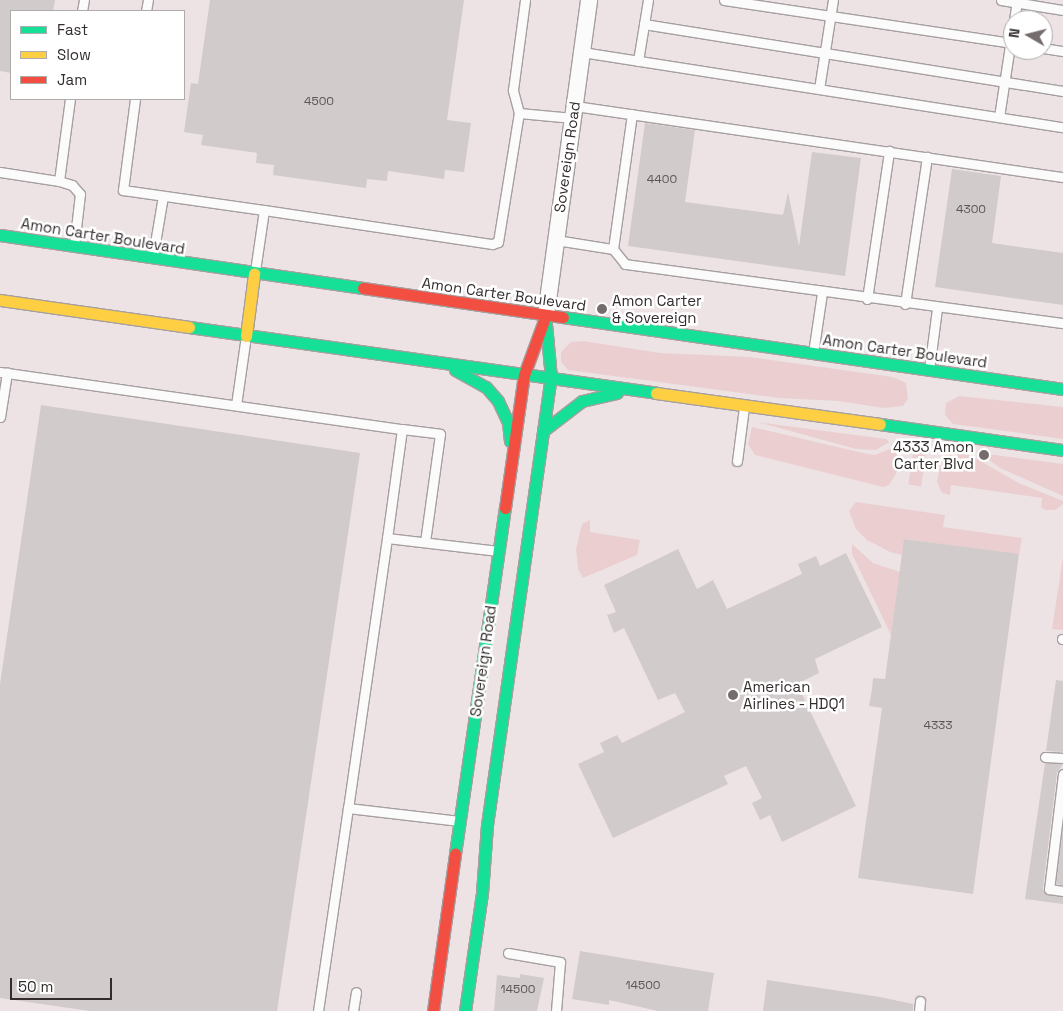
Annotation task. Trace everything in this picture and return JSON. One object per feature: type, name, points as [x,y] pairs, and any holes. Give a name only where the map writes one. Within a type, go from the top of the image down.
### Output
[{"type":"street","name":"Sovereign Road","points":[[465,1011],[482,893],[487,825],[551,378],[546,315],[589,0]]},
{"type":"street","name":"Amon Carter Boulevard","points":[[0,235],[254,274],[1063,389]]},
{"type":"street","points":[[246,336],[254,274]]},
{"type":"street","points":[[0,300],[1063,450]]},
{"type":"street","name":"Sovereign Road","points":[[433,1011],[524,375],[546,315]]},
{"type":"street","points":[[437,362],[467,375],[486,387],[498,402],[508,422],[510,444],[507,495]]},
{"type":"street","points":[[543,431],[582,401],[636,390]]},
{"type":"lane","points":[[135,100],[123,190],[492,244],[498,242],[519,113],[513,90],[526,0]]},
{"type":"lane","points":[[638,61],[648,0]]},
{"type":"lane","points":[[724,0],[1003,42]]},
{"type":"lane","points":[[819,89],[833,0]]},
{"type":"lane","points":[[1001,0],[1017,1],[1063,10]]},
{"type":"lane","points":[[644,24],[1063,91]]},
{"type":"lane","points":[[582,52],[1063,127]]},
{"type":"lane","points":[[999,117],[1009,60]]},
{"type":"lane","points":[[59,181],[70,100]]},
{"type":"lane","points":[[519,113],[632,114],[1063,177]]},
{"type":"lane","points":[[613,249],[632,114]]},
{"type":"lane","points":[[867,298],[889,151]]},
{"type":"lane","points":[[905,304],[928,156]]},
{"type":"lane","points":[[0,172],[59,181],[72,185],[80,194],[73,246]]},
{"type":"lane","points":[[152,258],[163,196]]},
{"type":"lane","points":[[254,274],[264,210]]},
{"type":"lane","points":[[556,240],[613,249],[625,264],[905,304],[1063,323]]},
{"type":"lane","points":[[813,353],[822,292]]},
{"type":"lane","points":[[929,370],[937,308]]},
{"type":"lane","points":[[236,405],[246,336]]},
{"type":"lane","points":[[0,417],[4,372],[440,434],[425,542]]},
{"type":"lane","points":[[737,461],[744,406]]},
{"type":"lane","points":[[318,1011],[402,429]]},
{"type":"lane","points":[[387,538],[499,551]]},
{"type":"lane","points":[[1063,754],[1046,754],[1063,758]]},
{"type":"lane","points":[[1063,774],[1049,889],[1063,891]]},
{"type":"lane","points":[[348,808],[461,822]]},
{"type":"lane","points":[[508,953],[560,962],[556,1011]]},
{"type":"lane","points":[[353,1011],[356,992]]},
{"type":"lane","points":[[919,1011],[920,1001]]},
{"type":"shaded area","points":[[583,341],[660,353],[750,357],[893,377],[906,383],[908,399],[903,406],[884,408],[838,401],[779,398],[568,370],[561,362],[561,352],[571,342]]},
{"type":"shaded area","points":[[959,396],[1063,407],[1063,439],[953,424],[945,415],[946,403]]},
{"type":"shaded area","points":[[757,422],[886,439],[889,442],[876,450],[856,449]]},
{"type":"shaded area","points":[[752,427],[875,455],[897,446],[897,472],[889,485],[883,487],[755,455],[748,444]]},
{"type":"shaded area","points":[[914,448],[927,450],[921,487],[908,485]]},
{"type":"shaded area","points":[[943,453],[968,454],[1019,483],[1063,501],[1063,504],[1055,510],[1045,510],[1041,507],[1042,498],[951,485],[950,495],[942,493],[937,482]]},
{"type":"shaded area","points":[[980,453],[1063,464],[1063,496],[1000,468]]},
{"type":"shaded area","points":[[856,502],[945,515],[943,527],[1022,538],[1019,555],[905,539],[902,555],[890,552],[867,540],[856,529],[849,511]]},
{"type":"shaded area","points":[[590,520],[590,532],[640,540],[637,555],[583,578],[578,569],[576,549],[582,524]]},
{"type":"shaded area","points":[[852,544],[873,563],[900,572],[891,635],[852,554]]},
{"type":"shaded area","points":[[1063,557],[1063,630],[1052,629]]},
{"type":"building","points":[[0,0],[55,0],[53,10],[10,10],[10,73],[0,71]]},
{"type":"building","points":[[210,0],[464,0],[447,120],[471,123],[464,172],[445,170],[444,179],[388,171],[387,181],[367,179],[366,188],[273,175],[274,165],[256,163],[257,153],[201,145],[203,135],[184,132],[191,83],[198,84]]},
{"type":"building","points":[[645,123],[695,130],[685,202],[783,215],[788,192],[799,246],[812,152],[861,158],[845,276],[628,246]]},
{"type":"building","points":[[952,169],[1001,176],[992,243],[1063,253],[1063,305],[935,287]]},
{"type":"building","points":[[41,405],[360,453],[277,1011],[90,1011],[0,998],[0,684]]},
{"type":"building","points":[[904,539],[1019,554],[973,894],[858,878],[882,708],[869,706],[873,678],[885,679]]},
{"type":"building","name":"American Airlines - HDQ1","points":[[678,549],[697,589],[713,580],[727,609],[802,574],[798,564],[816,556],[820,566],[846,553],[882,627],[815,659],[819,673],[797,684],[856,806],[782,842],[770,815],[760,820],[752,803],[762,798],[746,766],[724,776],[728,784],[613,838],[578,764],[604,752],[600,743],[617,735],[622,743],[685,712],[675,693],[658,700],[624,628],[614,633],[607,615],[616,612],[604,585]]},
{"type":"building","points":[[1056,680],[1063,681],[1063,752],[1046,751]]},
{"type":"building","points":[[1045,763],[1063,764],[1057,773],[1043,888],[1046,894],[1063,897],[1063,904],[1025,899]]},
{"type":"building","points":[[1063,826],[1063,885],[1056,884]]},
{"type":"building","points":[[580,951],[714,973],[708,1011],[658,1011],[609,1000],[609,1005],[572,999]]},
{"type":"building","points":[[520,974],[544,978],[537,1011],[494,1011],[497,975],[520,978]]},
{"type":"building","points":[[767,980],[880,997],[913,1004],[913,1011],[763,1011]]},
{"type":"traffic: fast","points":[[0,235],[363,288]]},
{"type":"traffic: fast","points":[[563,317],[1063,389]]},
{"type":"traffic: fast","points":[[465,1011],[482,893],[487,825],[551,378],[546,324]]},
{"type":"traffic: fast","points":[[189,327],[656,393]]},
{"type":"traffic: fast","points":[[455,370],[486,387],[498,401],[508,422],[510,441]]},
{"type":"traffic: fast","points":[[543,431],[582,401],[617,393]]},
{"type":"traffic: fast","points":[[880,424],[1063,450]]},
{"type":"traffic: fast","points":[[455,854],[505,508]]},
{"type":"traffic: slow","points":[[246,336],[254,274]]},
{"type":"traffic: slow","points":[[0,300],[189,327]]},
{"type":"traffic: slow","points":[[656,393],[880,424]]},
{"type":"traffic: jam","points":[[363,288],[563,317]]},
{"type":"traffic: jam","points":[[505,508],[524,375],[546,315]]},
{"type":"traffic: jam","points":[[433,1011],[455,854]]},
{"type":"place","name":"Amon Carter & Sovereign","points":[[602,309]]},
{"type":"place","name":"4333 Amon Carter Blvd","points":[[984,455]]},
{"type":"place","name":"American Airlines - HDQ1","points":[[733,695]]}]
